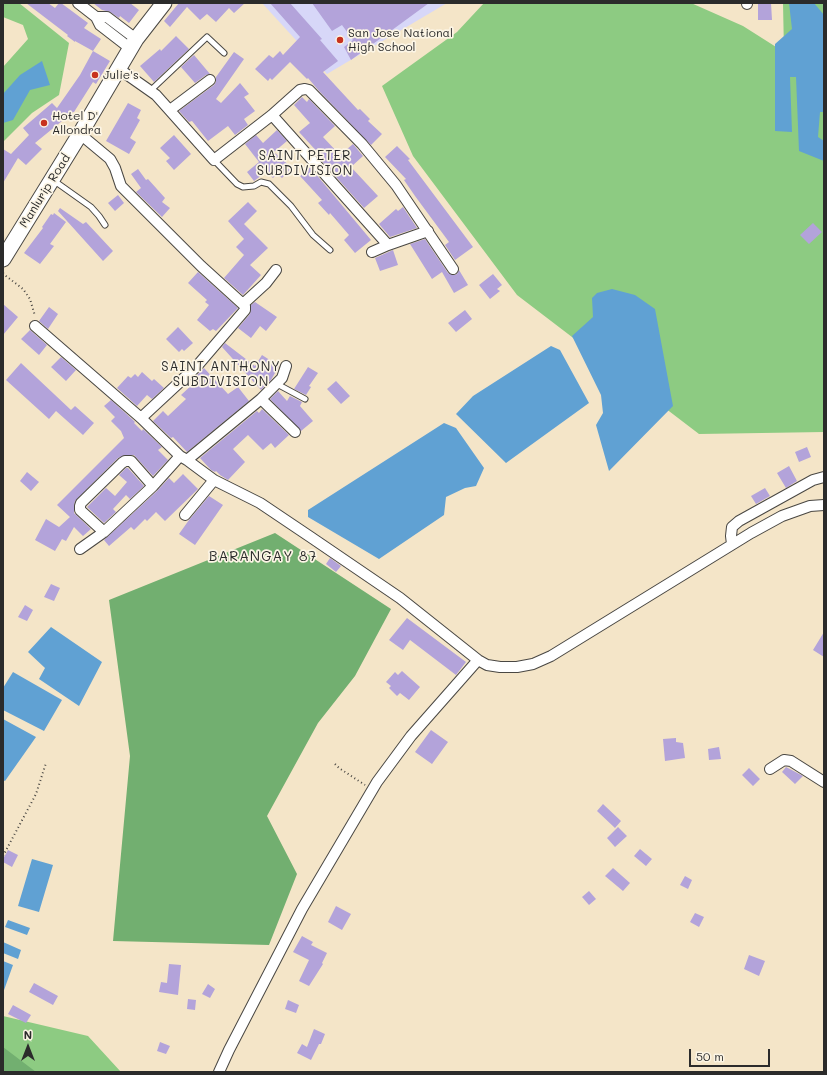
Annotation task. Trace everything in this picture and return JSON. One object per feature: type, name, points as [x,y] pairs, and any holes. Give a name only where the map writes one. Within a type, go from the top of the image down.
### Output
[{"type":"main road","name":"Manlurip Road","points":[[3,259],[80,134],[133,44],[164,3]]},
{"type":"street","points":[[78,3],[96,17],[100,26],[133,44]]},
{"type":"street","points":[[119,69],[156,96],[214,160],[272,115],[300,90],[309,90],[362,144],[396,185],[453,269]]},
{"type":"street","points":[[170,110],[210,80]]},
{"type":"street","points":[[272,115],[388,245]]},
{"type":"street","points":[[80,134],[110,159],[115,168],[121,186],[201,266],[243,304],[245,310],[197,366],[141,418]]},
{"type":"street","points":[[372,252],[428,231]]},
{"type":"street","points":[[243,304],[266,283],[276,270]]},
{"type":"street","points":[[35,326],[141,418],[183,458],[214,480],[260,503],[312,538],[400,598],[478,660],[487,665],[517,667],[533,664],[551,656],[732,544],[782,516],[810,506],[824,505]]},
{"type":"street","points":[[80,549],[104,532],[183,458],[261,399],[282,378],[286,366]]},
{"type":"street","points":[[261,399],[295,432]]},
{"type":"street","points":[[104,532],[80,510],[80,506],[81,503],[122,463],[125,461],[131,461],[153,486]]},
{"type":"street","points":[[732,544],[730,536],[732,528],[739,521],[813,480],[824,477]]},
{"type":"street","points":[[184,515],[214,480]]},
{"type":"street","points":[[220,1072],[229,1050],[299,915],[373,790],[411,736],[478,660]]},
{"type":"street","points":[[770,769],[784,760],[791,761],[824,782]]},
{"type":"lane","points":[[150,91],[207,37],[224,53]]},
{"type":"lane","points":[[214,160],[237,184],[243,187],[254,186],[261,182],[269,184],[291,206],[313,234],[330,250]]},
{"type":"lane","points":[[52,179],[91,207],[105,225]]},
{"type":"lane","points":[[277,384],[304,399]]},
{"type":"path","points":[[3,273],[23,289],[30,299],[34,313],[35,326]]},
{"type":"path","points":[[3,856],[36,794],[46,763]]},
{"type":"path","points":[[335,764],[373,790]]},
{"type":"shaded area","name":"San Jose National High School","points":[[262,3],[447,3],[327,74]]},
{"type":"green space","points":[[3,3],[19,3],[69,43],[59,95],[32,113],[3,142],[3,67],[28,39],[23,25],[3,17]]},
{"type":"green space","points":[[484,3],[691,3],[743,26],[784,52],[783,3],[824,3],[824,432],[699,434],[517,295],[413,156],[382,86],[457,32]]},
{"type":"green space","points":[[275,533],[391,609],[355,676],[318,723],[267,816],[297,874],[269,945],[113,941],[130,756],[109,600]]},
{"type":"green space","points":[[3,1016],[88,1036],[121,1072],[3,1072]]},
{"type":"green space","points":[[3,1047],[36,1072],[3,1072]]},
{"type":"water","points":[[789,3],[814,3],[824,15],[824,112],[820,112],[818,137],[824,141],[824,161],[799,151],[796,77],[790,77],[792,132],[775,131],[775,44],[792,29]]},
{"type":"water","points":[[42,61],[50,85],[30,90],[13,120],[3,123],[3,94],[20,75]]},
{"type":"water","points":[[612,289],[635,295],[655,309],[673,406],[609,471],[596,425],[603,413],[601,395],[572,336],[593,317],[592,298],[597,293]]},
{"type":"water","points":[[551,346],[560,350],[589,403],[506,463],[456,414],[473,396]]},
{"type":"water","points":[[444,423],[456,428],[484,468],[476,486],[465,488],[446,497],[444,515],[379,559],[308,517],[308,510]]},
{"type":"water","points":[[51,627],[102,662],[79,706],[39,679],[45,668],[28,652]]},
{"type":"water","points":[[13,672],[62,700],[44,731],[3,710],[3,688]]},
{"type":"water","points":[[3,719],[36,737],[5,781],[3,780]]},
{"type":"water","points":[[32,859],[53,865],[39,912],[18,906]]},
{"type":"water","points":[[8,920],[30,928],[27,935],[5,927]]},
{"type":"water","points":[[3,942],[21,950],[18,959],[3,953]]},
{"type":"water","points":[[3,961],[13,965],[3,993]]},
{"type":"building","points":[[26,3],[48,3],[55,8],[59,3],[61,3],[88,23],[84,28],[101,39],[93,51],[75,42]]},
{"type":"building","points":[[93,3],[130,3],[139,10],[129,23],[120,16],[119,18],[110,12],[102,10]]},
{"type":"building","points":[[179,3],[245,3],[234,13],[229,8],[216,22],[207,14],[200,20],[187,7],[170,27],[164,21]]},
{"type":"building","points":[[270,3],[290,3],[322,39],[320,40],[338,61],[323,72],[358,110],[360,109],[370,119],[368,121],[382,134],[371,145],[308,78],[307,79],[290,62],[272,80],[270,78],[268,81],[255,69],[269,55],[273,58],[280,51],[283,55],[300,37]]},
{"type":"building","points":[[312,3],[429,3],[351,60],[344,47],[353,40],[342,25],[332,31]]},
{"type":"building","points":[[758,3],[771,3],[772,20],[758,20]]},
{"type":"building","points":[[176,36],[189,49],[154,82],[140,66],[160,49],[161,51]]},
{"type":"building","points":[[93,51],[110,61],[96,84],[93,82],[74,112],[35,143],[42,149],[26,165],[18,158],[3,183],[3,149],[11,154],[29,135],[23,128],[52,103],[57,108],[80,75]]},
{"type":"building","points":[[234,52],[244,59],[216,99],[221,103],[240,83],[249,94],[244,97],[255,111],[244,119],[248,125],[235,135],[228,126],[208,141],[192,121],[189,122],[179,111],[214,85],[216,82],[216,77]]},
{"type":"building","points":[[194,55],[210,74],[206,75],[195,83],[181,67]]},
{"type":"building","points":[[302,97],[307,102],[309,99],[335,126],[323,137],[340,155],[353,144],[363,156],[351,167],[378,196],[364,208],[319,158],[321,156],[299,132],[310,123],[294,105]]},
{"type":"building","points":[[128,103],[141,110],[137,118],[140,120],[130,138],[136,142],[129,154],[106,141]]},
{"type":"building","points":[[277,130],[287,141],[274,152],[292,168],[282,178],[277,174],[273,178],[266,172],[254,181],[247,172],[259,162],[245,144],[256,135],[263,143]]},
{"type":"building","points":[[174,135],[191,154],[174,170],[166,161],[170,158],[160,148]]},
{"type":"building","points":[[397,146],[410,159],[408,160],[473,247],[455,260],[445,245],[449,242],[404,180],[406,179],[385,157]]},
{"type":"building","points":[[310,167],[371,240],[355,253],[344,240],[349,235],[330,213],[329,215],[318,203],[322,200],[300,176]]},
{"type":"building","points":[[138,169],[146,180],[148,179],[165,198],[162,202],[170,208],[162,217],[136,192],[141,188],[131,174]]},
{"type":"building","points":[[118,195],[124,203],[115,211],[108,203]]},
{"type":"building","points":[[248,202],[257,211],[244,224],[268,248],[250,265],[261,275],[243,295],[224,278],[244,255],[236,247],[244,239],[228,221]]},
{"type":"building","points":[[403,207],[417,228],[390,237],[379,224],[396,209],[398,211]]},
{"type":"building","points":[[60,208],[83,224],[86,222],[113,251],[103,261],[58,211]]},
{"type":"building","points":[[54,213],[66,222],[50,244],[54,246],[40,264],[24,253],[43,228],[42,227],[51,214],[53,215]]},
{"type":"building","points":[[813,223],[822,232],[809,244],[800,235]]},
{"type":"building","points":[[425,239],[448,273],[454,275],[457,274],[459,270],[468,285],[454,293],[442,272],[432,279],[410,244]]},
{"type":"building","points":[[393,250],[398,265],[380,271],[375,258]]},
{"type":"building","points":[[198,272],[238,308],[216,331],[213,329],[210,331],[197,320],[209,305],[205,302],[207,300],[188,283]]},
{"type":"building","points":[[493,274],[502,285],[497,289],[500,291],[490,299],[479,285]]},
{"type":"building","points":[[255,302],[277,317],[266,331],[260,326],[251,338],[238,328],[250,314],[251,305]]},
{"type":"building","points":[[3,304],[18,317],[3,335]]},
{"type":"building","points":[[49,307],[58,314],[48,329],[39,321]]},
{"type":"building","points":[[465,310],[472,319],[456,332],[448,323]]},
{"type":"building","points":[[178,327],[193,343],[184,351],[182,349],[179,352],[166,339]]},
{"type":"building","points":[[30,330],[47,345],[39,355],[21,339]]},
{"type":"building","points":[[225,343],[255,366],[262,355],[279,366],[271,380],[261,390],[222,347]]},
{"type":"building","points":[[61,357],[76,370],[66,381],[51,367]]},
{"type":"building","points":[[21,363],[71,410],[75,406],[94,423],[83,435],[56,411],[49,419],[6,380]]},
{"type":"building","points":[[308,367],[318,373],[309,386],[311,387],[306,395],[294,389]]},
{"type":"building","points":[[204,368],[228,394],[238,387],[249,401],[187,452],[173,437],[171,438],[153,421],[163,411],[168,416],[186,399],[181,395],[194,383],[192,380]]},
{"type":"building","points":[[142,372],[152,381],[154,379],[164,388],[152,399],[147,395],[137,406],[117,388],[128,376],[131,378],[135,374],[138,377]]},
{"type":"building","points":[[336,381],[350,396],[341,404],[327,389]]},
{"type":"building","points":[[278,391],[287,401],[290,396],[302,402],[300,406],[313,421],[301,431],[270,399]]},
{"type":"building","points":[[111,400],[135,422],[134,423],[142,431],[143,429],[162,447],[158,450],[168,460],[153,476],[134,455],[125,455],[118,458],[75,501],[74,513],[91,529],[83,536],[74,527],[66,541],[62,539],[55,551],[35,540],[46,519],[59,527],[70,517],[57,505],[124,438],[121,431],[111,421],[115,417],[104,406]]},
{"type":"building","points":[[262,409],[289,435],[275,448],[271,443],[263,450],[248,435],[233,449],[245,462],[228,480],[216,471],[211,470],[200,458],[257,411],[259,413]]},
{"type":"building","points":[[807,447],[811,457],[799,462],[795,452]]},
{"type":"building","points":[[789,466],[797,481],[786,488],[777,473]]},
{"type":"building","points":[[126,468],[128,468],[144,486],[130,499],[126,495],[113,509],[116,512],[104,523],[87,507],[106,488],[115,496],[127,482],[119,475]]},
{"type":"building","points":[[27,472],[39,482],[31,491],[20,481]]},
{"type":"building","points":[[183,474],[198,489],[165,521],[156,512],[147,521],[145,519],[134,530],[131,527],[109,546],[104,540],[169,478],[174,483]]},
{"type":"building","points":[[765,488],[770,496],[756,504],[751,496]]},
{"type":"building","points":[[209,496],[223,505],[195,545],[179,534]]},
{"type":"building","points":[[330,558],[341,566],[336,572],[326,564]]},
{"type":"building","points":[[51,584],[60,588],[54,601],[44,597]]},
{"type":"building","points":[[25,605],[33,610],[27,621],[18,617]]},
{"type":"building","points":[[407,618],[466,662],[456,675],[410,640],[403,650],[389,640]]},
{"type":"building","points":[[824,632],[824,657],[813,650]]},
{"type":"building","points":[[402,671],[420,687],[409,700],[400,693],[397,696],[389,688],[391,686],[386,682],[395,672],[398,675]]},
{"type":"building","points":[[431,730],[448,742],[432,764],[415,752]]},
{"type":"building","points":[[676,738],[676,742],[683,743],[685,758],[665,761],[663,739]]},
{"type":"building","points":[[719,747],[721,759],[709,760],[708,749]]},
{"type":"building","points":[[786,767],[803,776],[795,784],[782,772]]},
{"type":"building","points":[[749,768],[760,779],[753,786],[742,775]]},
{"type":"building","points":[[603,804],[621,821],[615,828],[597,811]]},
{"type":"building","points":[[618,827],[627,836],[615,847],[607,838]]},
{"type":"building","points":[[640,849],[652,859],[646,866],[634,856]]},
{"type":"building","points":[[8,850],[18,855],[12,867],[3,862]]},
{"type":"building","points":[[613,868],[630,883],[623,891],[605,876]]},
{"type":"building","points":[[685,876],[692,880],[688,889],[680,885]]},
{"type":"building","points":[[589,891],[596,899],[589,905],[582,897]]},
{"type":"building","points":[[336,906],[351,914],[342,930],[328,922]]},
{"type":"building","points":[[695,913],[704,917],[699,927],[690,922]]},
{"type":"building","points":[[302,936],[313,942],[311,945],[327,953],[322,963],[323,964],[309,986],[299,981],[309,960],[293,952]]},
{"type":"building","points":[[749,955],[765,961],[759,976],[744,969]]},
{"type":"building","points":[[169,964],[181,965],[178,995],[159,992],[161,982],[167,983]]},
{"type":"building","points":[[34,983],[58,996],[53,1005],[29,992]]},
{"type":"building","points":[[208,984],[215,989],[210,998],[202,994]]},
{"type":"building","points":[[188,999],[196,1000],[195,1010],[187,1009]]},
{"type":"building","points":[[288,1000],[299,1005],[296,1013],[285,1009]]},
{"type":"building","points":[[13,1005],[31,1015],[26,1023],[8,1014]]},
{"type":"building","points":[[314,1029],[325,1034],[321,1044],[319,1044],[311,1060],[297,1053],[302,1044],[307,1047]]},
{"type":"building","points":[[160,1042],[170,1046],[166,1054],[157,1051]]},
{"type":"place","name":"San Jose National High School","points":[[340,40]]},
{"type":"place","name":"Julie's","points":[[95,75]]},
{"type":"place","name":"Hotel D' Allondra","points":[[44,123]]},
{"type":"district","name":"SAINT PETER SUBDIVISION","points":[[305,164]]},
{"type":"district","name":"SAINT ANTHONY SUBDIVISION","points":[[221,374]]},
{"type":"district","name":"BARANGAY 87","points":[[263,557]]}]
